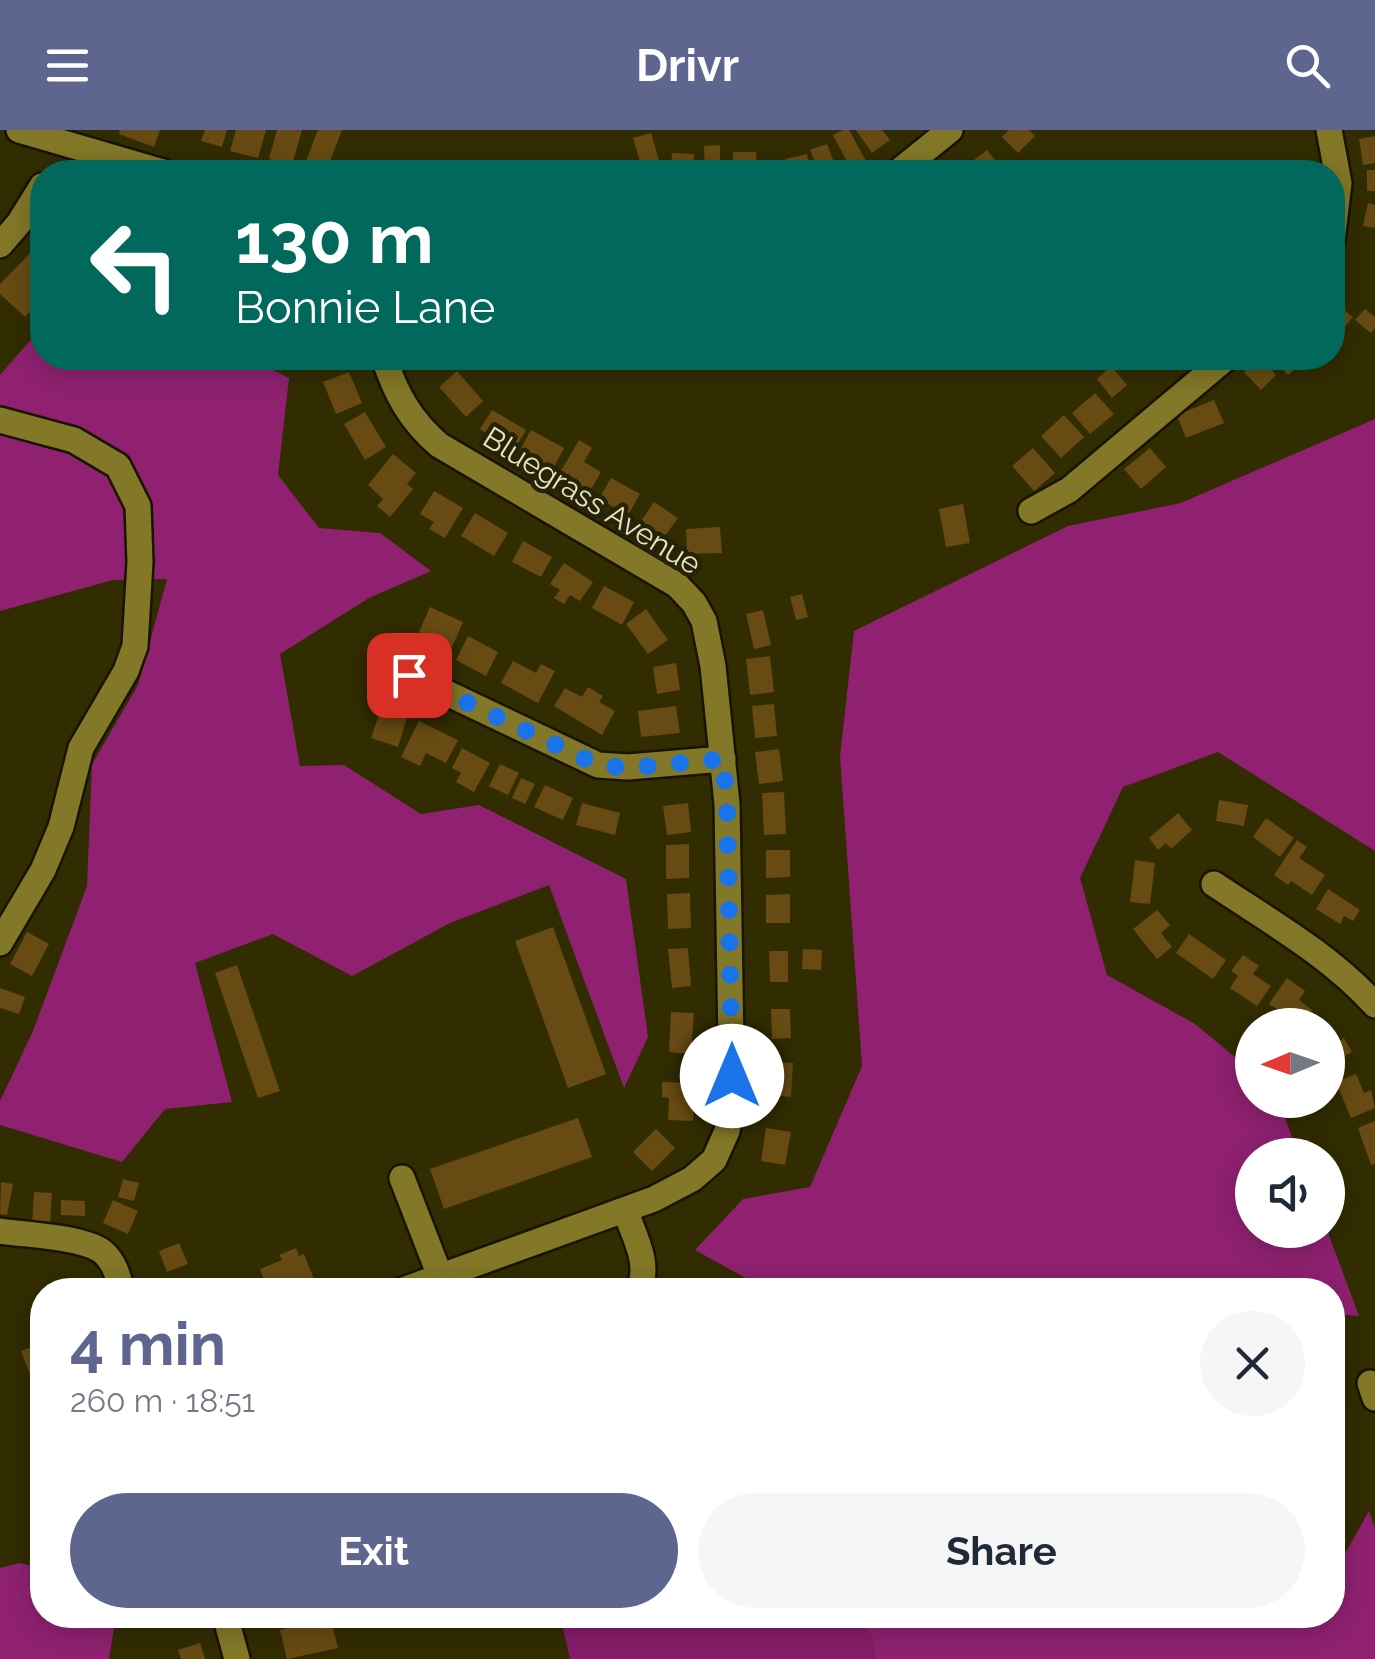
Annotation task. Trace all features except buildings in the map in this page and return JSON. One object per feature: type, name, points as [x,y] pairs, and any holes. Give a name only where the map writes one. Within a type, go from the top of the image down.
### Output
[{"type":"street","points":[[20,130],[66,136],[131,160]]},
{"type":"street","points":[[913,160],[950,130]]},
{"type":"street","points":[[1329,130],[1335,160]]},
{"type":"street","points":[[56,160],[66,136]]},
{"type":"street","points":[[0,245],[30,205]]},
{"type":"street","name":"Bluegrass Avenue","points":[[388,370],[410,417],[439,445],[677,586],[694,603],[707,628],[723,759],[732,1114],[722,1146],[708,1167],[678,1188],[435,1278]]},
{"type":"street","points":[[1032,511],[1069,490],[1212,370]]},
{"type":"street","points":[[0,420],[74,440],[118,466],[138,506],[140,562],[134,646],[126,672],[81,748],[62,827],[43,870],[0,942]]},
{"type":"street","points":[[409,675],[598,765],[628,768],[723,759]]},
{"type":"street","points":[[1214,884],[1313,950],[1375,1005]]},
{"type":"street","points":[[402,1178],[440,1276]]},
{"type":"street","points":[[625,1210],[643,1261],[642,1278]]},
{"type":"street","points":[[0,1231],[78,1242],[101,1250],[117,1278]]},
{"type":"street","points":[[229,1628],[237,1659]]},
{"type":"shaded area","points":[[30,341],[30,370],[273,370],[289,378],[278,475],[319,528],[380,533],[431,571],[369,598],[280,654],[300,766],[344,765],[421,814],[479,805],[626,879],[648,1037],[624,1088],[549,885],[450,923],[352,976],[273,934],[195,963],[232,1102],[165,1109],[122,1162],[0,1125],[0,1101],[33,1031],[87,886],[92,764],[138,685],[167,579],[113,580],[0,611],[0,375]]},
{"type":"shaded area","points":[[1375,419],[1375,851],[1218,752],[1123,787],[1080,878],[1107,975],[1195,1024],[1235,1057],[1235,1118],[1285,1118],[1293,1138],[1235,1138],[1235,1248],[1334,1248],[1345,1278],[745,1278],[695,1250],[743,1199],[810,1187],[862,1066],[840,756],[854,631],[1068,526],[1181,503]]},
{"type":"shaded area","points":[[1345,1278],[1359,1316],[1345,1315]]},
{"type":"shaded area","points":[[1369,1511],[1375,1528],[1375,1659],[875,1659],[873,1638],[865,1628],[1345,1628],[1345,1554]]},
{"type":"shaded area","points":[[19,1563],[30,1565],[30,1628],[114,1628],[109,1659],[0,1659],[0,1568]]},
{"type":"shaded area","points":[[563,1628],[865,1628],[873,1638],[875,1659],[570,1659]]},
{"type":"route","points":[[409,675],[598,765],[628,768],[723,759],[732,1076]]}]
